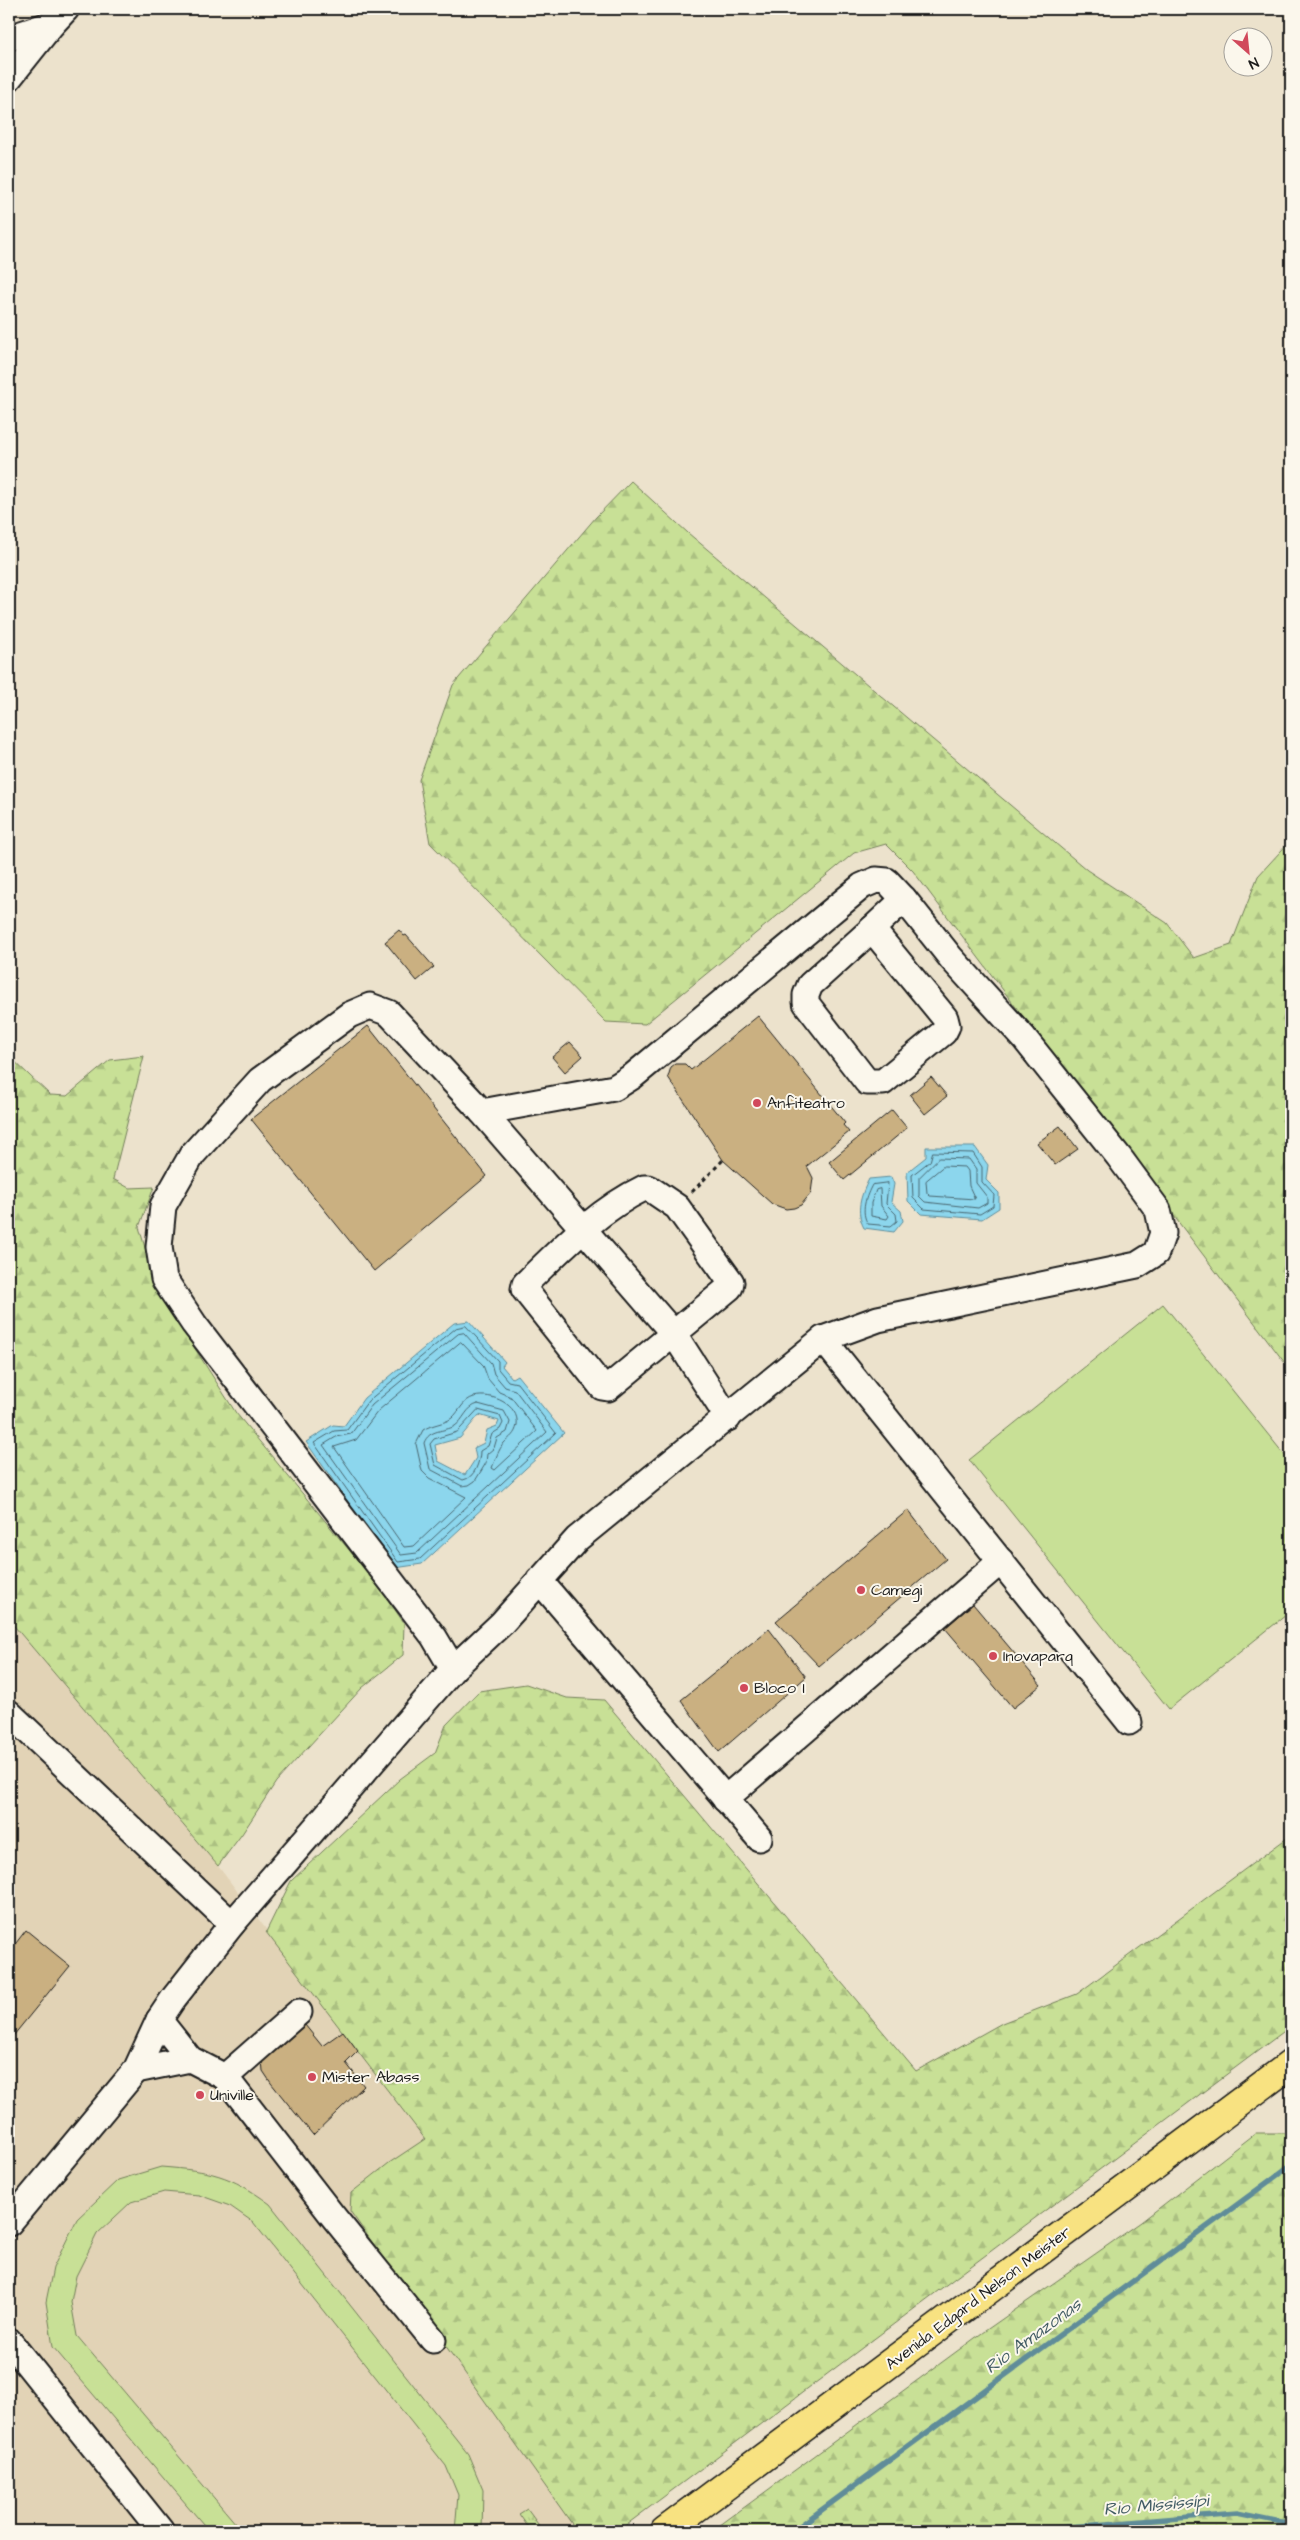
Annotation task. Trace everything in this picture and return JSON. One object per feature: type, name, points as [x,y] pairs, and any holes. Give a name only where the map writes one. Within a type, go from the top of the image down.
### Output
[{"type":"main road","name":"Avenida Edgard Nelson Meister","points":[[665,2531],[1291,2064]]},
{"type":"main road","name":"Avenida Edgard Nelson Meister","points":[[692,2531],[1291,2084]]},
{"type":"lane","points":[[9,38],[59,16]]},
{"type":"lane","points":[[9,78],[59,16]]},
{"type":"lane","points":[[9,2223],[136,2070],[159,2020],[173,1998],[232,1924],[453,1669],[502,1623],[577,1539],[823,1339],[878,1320],[1137,1265],[1156,1254],[1163,1233],[1158,1210],[1120,1157],[1024,1038],[951,958],[904,899],[887,881],[876,880],[862,886],[633,1076],[614,1088],[482,1112]]},
{"type":"lane","points":[[872,929],[945,1018],[947,1026],[944,1032],[883,1082],[874,1084],[867,1082],[812,1011],[806,1003],[806,995],[810,985],[904,899]]},
{"type":"lane","points":[[453,1669],[434,1637],[194,1324],[164,1279],[159,1247],[163,1206],[192,1155],[260,1080],[348,1015],[370,1006],[390,1013],[482,1112],[674,1334],[728,1418]]},
{"type":"lane","points":[[644,1188],[650,1188],[677,1207],[732,1282],[730,1287],[608,1388],[602,1387],[524,1289],[525,1284],[584,1228],[618,1200],[644,1188]]},
{"type":"lane","points":[[823,1339],[1129,1722]]},
{"type":"lane","points":[[725,1799],[1001,1562]]},
{"type":"lane","points":[[539,1580],[759,1838]]},
{"type":"lane","points":[[9,1714],[232,1924]]},
{"type":"lane","points":[[225,2077],[299,2012]]},
{"type":"lane","points":[[159,2020],[190,2059],[225,2077],[332,2215],[433,2340]]},
{"type":"lane","points":[[136,2070],[190,2059]]},
{"type":"lane","points":[[9,2341],[161,2531]]},
{"type":"path","points":[[677,1207],[723,1160]]},
{"type":"shaded area","name":"Univille","points":[[9,1620],[218,1866],[426,2139],[578,2531],[9,2531]]},
{"type":"green space","points":[[631,481],[688,533],[1087,870],[1167,923],[1194,958],[1231,945],[1258,876],[1291,840],[1291,1371],[913,871],[886,844],[854,853],[645,1024],[606,1022],[430,843],[419,780],[453,685],[596,517]]},
{"type":"green space","points":[[9,1056],[50,1095],[67,1096],[110,1060],[144,1056],[113,1179],[129,1188],[154,1187],[139,1227],[157,1289],[236,1413],[378,1585],[404,1623],[403,1655],[362,1688],[276,1782],[242,1834],[218,1866],[9,1620]]},
{"type":"green space","points":[[1163,1304],[1291,1463],[1291,1611],[1169,1709],[969,1460]]},
{"type":"green space","points":[[526,1684],[567,1698],[604,1700],[916,2071],[1002,2023],[1077,1994],[1291,1835],[1291,2026],[618,2531],[577,2531],[350,2211],[351,2193],[389,2163],[425,2139],[266,1932],[291,1881],[400,1779],[435,1753],[446,1725],[479,1691]]},
{"type":"green space","points":[[1256,2133],[1291,2133],[1291,2531],[712,2531],[975,2338],[1141,2222]]},
{"type":"green space","points":[[161,2167],[193,2170],[231,2180],[270,2204],[468,2454],[483,2490],[482,2531],[455,2531],[458,2495],[446,2466],[253,2222],[230,2206],[199,2195],[164,2192],[131,2202],[97,2234],[76,2276],[71,2302],[77,2336],[242,2531],[209,2531],[53,2347],[46,2302],[53,2268],[77,2219],[118,2180]]},
{"type":"green space","points":[[527,2509],[543,2531],[531,2531],[519,2514]]},
{"type":"water","points":[[926,1147],[975,1147],[988,1165],[986,1180],[999,1193],[999,1208],[982,1219],[921,1214],[908,1201],[907,1172],[926,1157]]},
{"type":"water","points":[[891,1177],[894,1184],[891,1202],[901,1211],[903,1221],[894,1232],[864,1228],[861,1222],[860,1203],[869,1179]]},
{"type":"water","points":[[469,1321],[505,1362],[502,1366],[512,1378],[517,1375],[564,1433],[422,1564],[395,1568],[306,1442],[333,1425],[344,1426],[364,1398],[454,1323]],"holes":[[[479,1415],[499,1421],[497,1426],[487,1430],[484,1443],[474,1448],[476,1458],[465,1475],[438,1461],[435,1445],[460,1438]]]},
{"type":"building","points":[[399,930],[404,936],[406,935],[434,967],[417,981],[385,942]]},
{"type":"building","name":"Anfiteatro","points":[[758,1016],[845,1123],[843,1125],[849,1132],[807,1166],[813,1178],[811,1193],[801,1205],[794,1208],[786,1209],[772,1204],[723,1160],[668,1077],[671,1067],[675,1064],[685,1064],[691,1070]]},
{"type":"building","points":[[368,1026],[487,1176],[374,1271],[251,1119]]},
{"type":"building","points":[[570,1042],[583,1056],[565,1072],[552,1057]]},
{"type":"building","points":[[931,1077],[947,1096],[925,1114],[910,1095]]},
{"type":"building","points":[[892,1110],[907,1128],[844,1180],[829,1162]]},
{"type":"building","points":[[1060,1126],[1078,1149],[1055,1165],[1037,1143]]},
{"type":"building","name":"Camegi","points":[[908,1510],[946,1559],[819,1666],[776,1621]]},
{"type":"building","name":"Inovaparq","points":[[973,1604],[1041,1685],[1013,1708],[945,1628]]},
{"type":"building","name":"Bloco I","points":[[769,1629],[806,1677],[719,1752],[681,1700]]},
{"type":"building","points":[[26,1930],[70,1966],[9,2041],[9,1952]]},
{"type":"building","name":"Mister Abass","points":[[305,2025],[322,2046],[343,2031],[358,2051],[346,2063],[364,2086],[313,2135],[271,2083],[263,2071],[262,2060],[272,2049]]},
{"type":"waterway","name":"Rio Amazonas","points":[[793,2531],[1291,2165]]},
{"type":"waterway","name":"Rio Mississípi","points":[[1023,2531],[1238,2513],[1291,2524]]},
{"type":"place","name":"Anfiteatro","points":[[757,1103]]},
{"type":"place","name":"Camegi","points":[[861,1590]]},
{"type":"place","name":"Inovaparq","points":[[993,1656]]},
{"type":"place","name":"Bloco I","points":[[744,1688]]},
{"type":"place","name":"Mister Abass","points":[[312,2077]]},
{"type":"place","name":"Univille","points":[[200,2095]]}]
